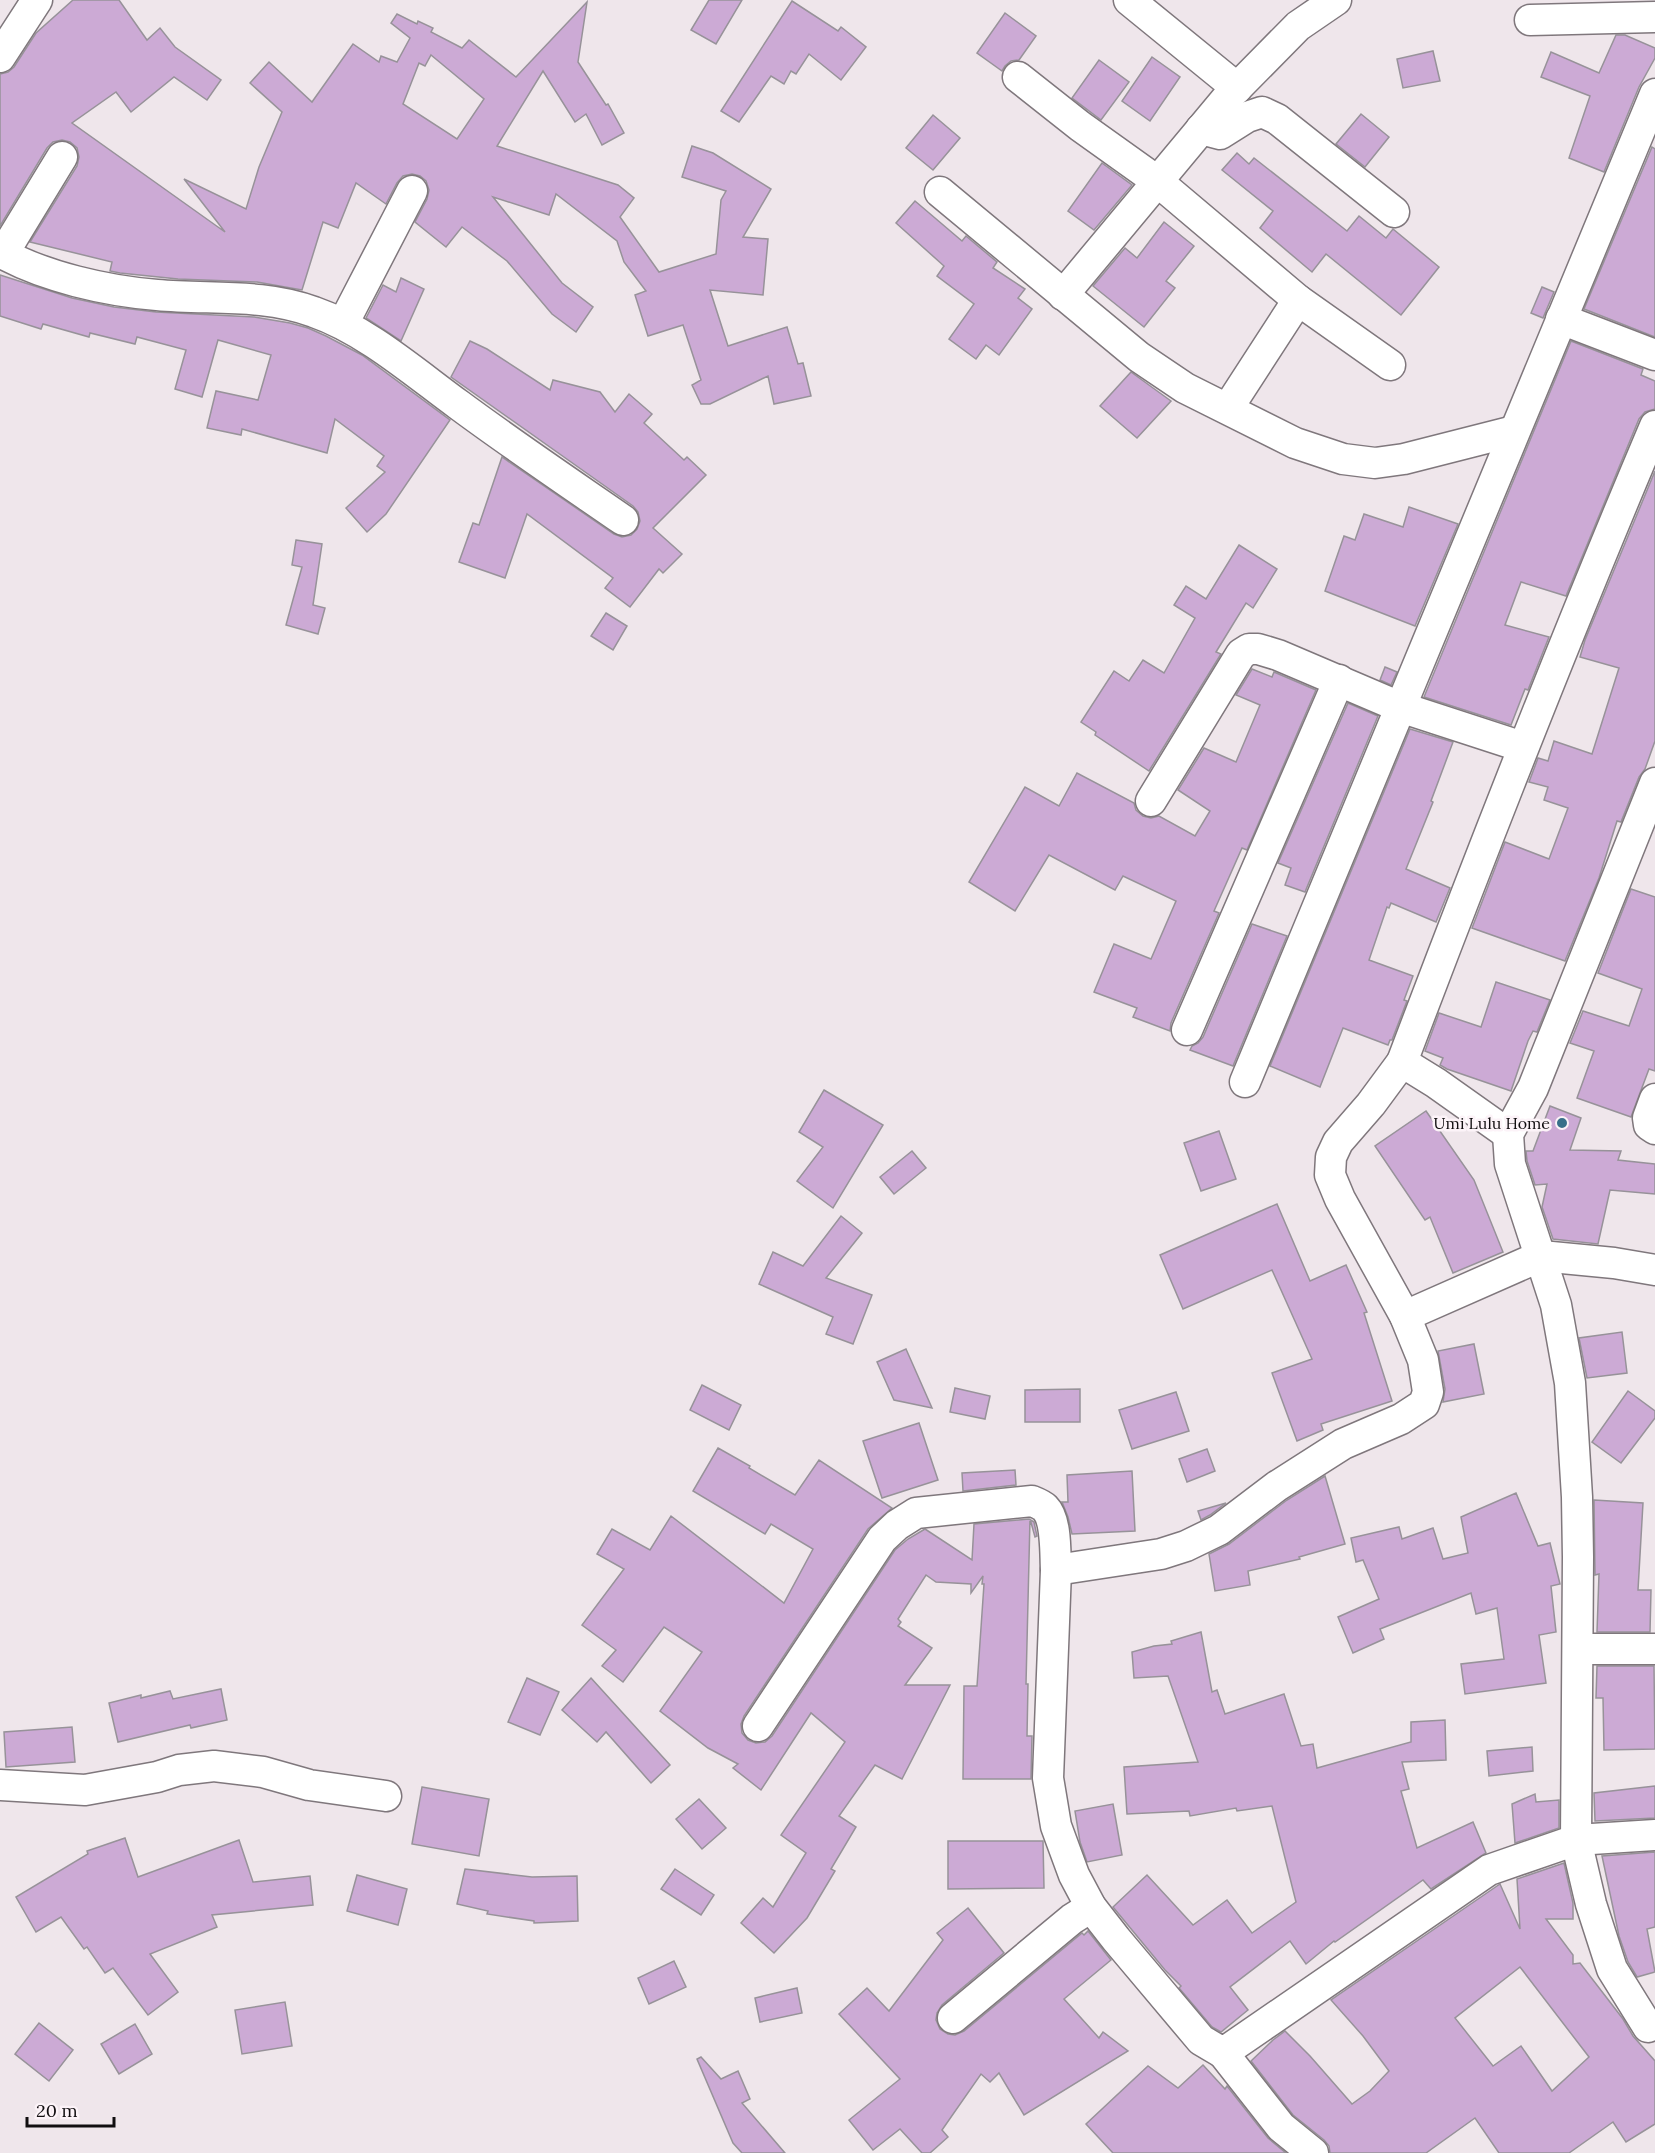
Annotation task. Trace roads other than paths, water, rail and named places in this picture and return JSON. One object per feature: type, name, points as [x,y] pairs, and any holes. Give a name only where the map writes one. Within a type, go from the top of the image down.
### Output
[{"type":"street","points":[[0,57],[37,0]]},
{"type":"street","points":[[1129,0],[1237,88]]},
{"type":"street","points":[[1063,295],[1237,88],[1298,26],[1336,0]]},
{"type":"street","points":[[1530,20],[1655,17]]},
{"type":"street","points":[[1018,77],[1080,126],[1157,181],[1298,300],[1390,365]]},
{"type":"street","points":[[1245,1082],[1655,94]]},
{"type":"street","points":[[1201,129],[1220,134],[1247,117],[1262,112],[1277,119],[1394,212]]},
{"type":"street","points":[[62,157],[2,253],[61,276],[125,291],[275,301],[343,324],[623,520]]},
{"type":"street","points":[[343,324],[412,191]]},
{"type":"street","points":[[940,192],[1139,357],[1185,388],[1295,443],[1343,459],[1375,463],[1404,459],[1514,431]]},
{"type":"street","points":[[1228,408],[1298,300]]},
{"type":"street","points":[[1560,319],[1655,355]]},
{"type":"street","points":[[1056,1570],[1161,1554],[1186,1546],[1219,1530],[1278,1486],[1343,1444],[1414,1412],[1424,1404],[1428,1392],[1422,1360],[1405,1316],[1340,1199],[1330,1175],[1331,1157],[1338,1142],[1371,1104],[1402,1062],[1482,849],[1576,614],[1655,426]]},
{"type":"street","points":[[1151,801],[1241,654],[1249,649],[1258,649],[1297,662],[1400,707],[1523,747]]},
{"type":"street","points":[[1187,1030],[1340,680]]},
{"type":"street","points":[[1648,2027],[1612,1969],[1591,1904],[1576,1840],[1579,1649],[1577,1497],[1570,1383],[1556,1305],[1510,1164],[1508,1134],[1533,1088],[1655,783]]},
{"type":"street","points":[[1402,1062],[1508,1134]]},
{"type":"street","points":[[1655,1100],[1648,1118],[1649,1125],[1655,1129]]},
{"type":"street","points":[[1405,1316],[1541,1256],[1614,1263],[1655,1270]]},
{"type":"street","points":[[758,1726],[882,1539],[897,1525],[916,1514],[1032,1502],[1044,1507],[1050,1515],[1056,1570],[1048,1778],[1056,1826],[1074,1875],[1091,1907],[1201,2040],[1223,2053],[1281,2127],[1313,2153]]},
{"type":"street","points":[[1579,1649],[1655,1649]]},
{"type":"street","points":[[0,1785],[85,1790],[179,1770],[214,1766],[263,1772],[309,1785],[386,1796]]},
{"type":"street","points":[[1223,2053],[1489,1870],[1576,1840],[1655,1836]]},
{"type":"street","points":[[953,2018],[1072,1919],[1091,1907]]},
{"type":"place","name":"Umi Lulu Home","points":[[1562,1123]]}]
